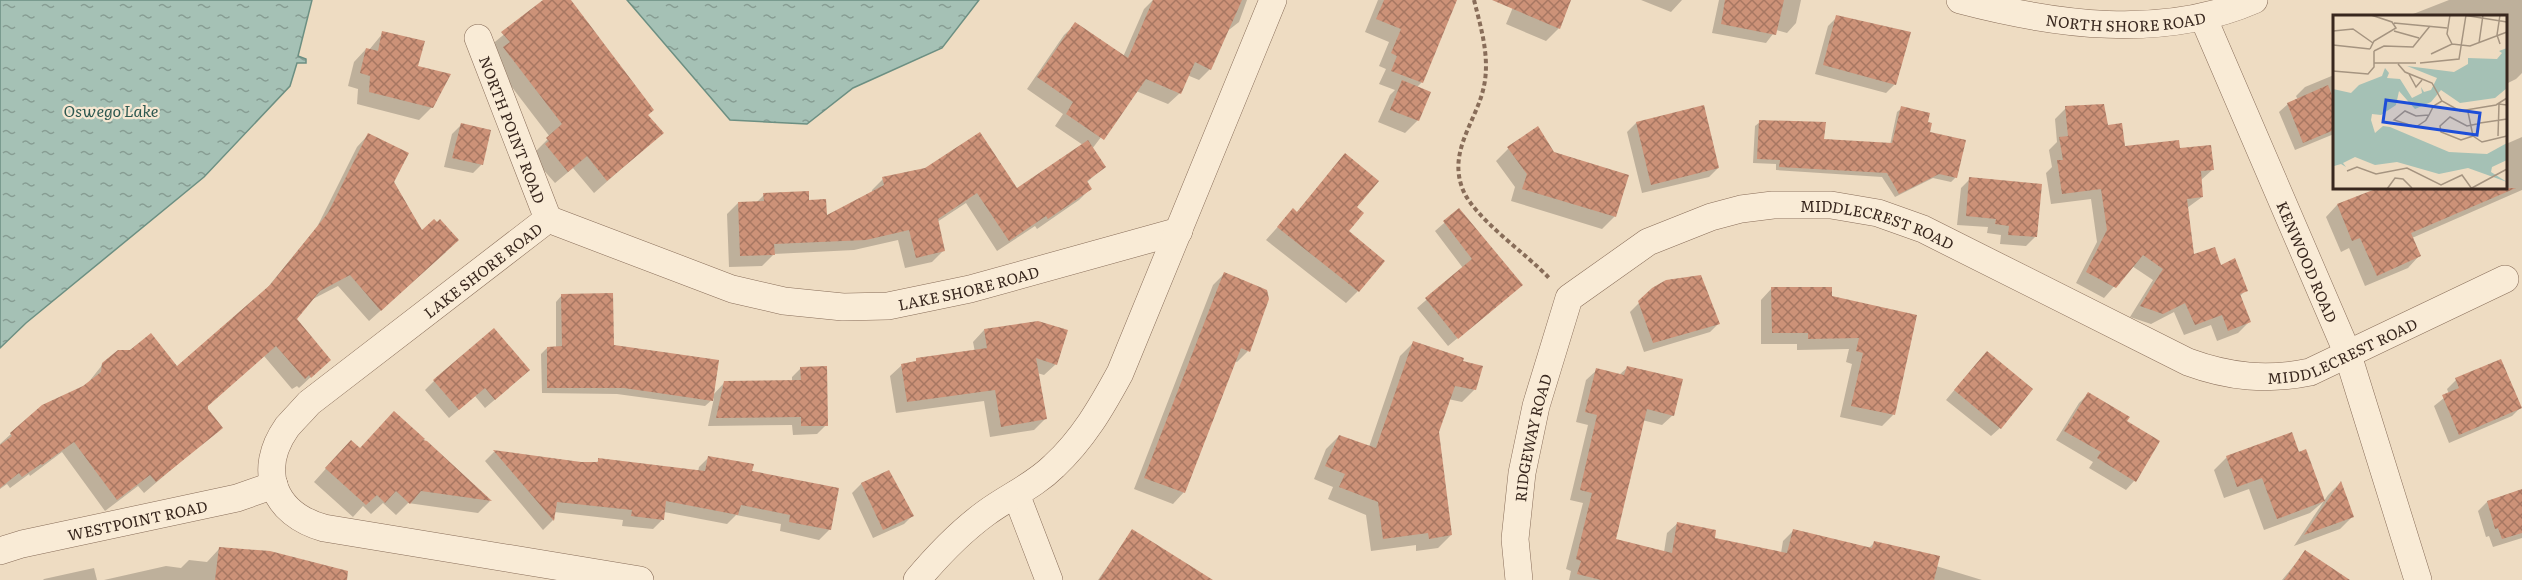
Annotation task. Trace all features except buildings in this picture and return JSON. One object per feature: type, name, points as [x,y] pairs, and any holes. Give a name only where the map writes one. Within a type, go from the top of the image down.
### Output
[{"type":"street","points":[[917,580],[956,537],[1016,494],[1027,489],[1053,467],[1097,416],[1120,373],[1272,0]]},
{"type":"street","name":"NORTH SHORE ROAD","points":[[1960,0],[1994,9],[2122,26],[2164,24],[2203,17],[2254,0]]},
{"type":"street","name":"KENWOOD ROAD","points":[[2203,17],[2347,352],[2418,580]]},
{"type":"street","name":"NORTH POINT ROAD","points":[[478,38],[548,219]]},
{"type":"street","name":"MIDDLECREST ROAD","points":[[1569,298],[1647,242],[1711,218],[1773,205],[1831,205],[1878,213],[1923,229],[2188,362],[2244,377],[2282,378],[2310,372],[2347,352],[2505,279]]},
{"type":"street","name":"LAKE SHORE ROAD","points":[[640,580],[324,528],[303,522],[290,513],[280,501],[274,485],[273,458],[286,429],[309,403],[548,219],[732,289],[784,301],[843,307],[888,306],[970,289],[1179,231]]},
{"type":"street","name":"RIDGEWAY ROAD","points":[[1519,580],[1515,539],[1522,473],[1536,406],[1569,298]]},
{"type":"street","name":"WESTPOINT ROAD","points":[[0,551],[22,544],[237,498],[274,485]]},
{"type":"street","points":[[1016,494],[1049,580]]},
{"type":"path","points":[[1474,0],[1486,57],[1484,86],[1461,144],[1458,168],[1464,191],[1476,208],[1569,298]]},
{"type":"water","name":"Oswego Lake","points":[[0,0],[312,0],[298,56],[306,59],[306,63],[297,63],[290,86],[204,177],[26,323],[0,348]]},
{"type":"water","points":[[627,0],[979,0],[942,48],[853,88],[807,124],[730,120]]}]
